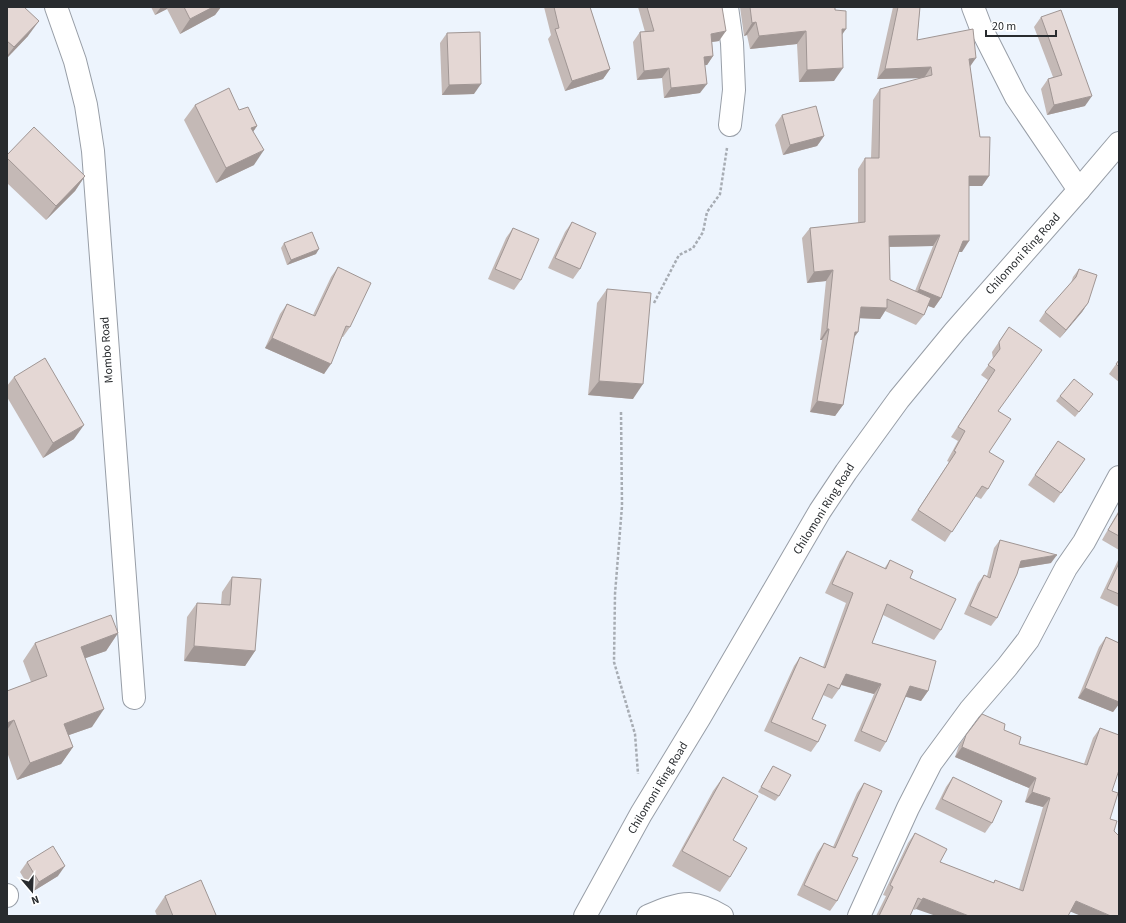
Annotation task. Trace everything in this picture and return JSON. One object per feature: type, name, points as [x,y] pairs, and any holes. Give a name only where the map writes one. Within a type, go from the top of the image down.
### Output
[{"type":"street","name":"Mombo Road","points":[[56,7],[75,61],[86,105],[93,151],[134,698]]},
{"type":"street","points":[[727,7],[732,43],[734,90],[730,125]]},
{"type":"street","points":[[973,7],[981,28],[1016,97],[1079,190]]},
{"type":"street","name":"Chilomoni Ring Road","points":[[585,916],[641,814],[700,717],[820,511],[846,472],[899,399],[946,342],[1119,143]]},
{"type":"street","points":[[858,916],[908,808],[931,763],[970,710],[1028,640],[1066,568],[1084,542],[1119,477]]},
{"type":"street","points":[[648,916],[674,907],[689,904],[709,909],[722,916]]},
{"type":"path","points":[[654,303],[679,255],[693,248],[703,232],[707,212],[720,194],[730,125]]},
{"type":"path","points":[[621,412],[622,506],[615,594],[614,662],[635,734],[641,814]]},
{"type":"building","points":[[7,7],[24,7],[39,21],[14,47],[7,41]]},
{"type":"building","points":[[184,7],[213,7],[190,19]]},
{"type":"building","points":[[554,7],[590,7],[610,69],[572,81],[555,29],[559,28]]},
{"type":"building","points":[[647,7],[722,7],[726,31],[711,34],[713,56],[704,57],[707,84],[671,88],[669,68],[644,71],[640,32],[654,31]]},
{"type":"building","points":[[750,7],[835,7],[835,10],[846,11],[846,29],[842,29],[843,68],[807,70],[806,31],[759,36],[756,22],[752,23]]},
{"type":"building","points":[[898,7],[920,7],[917,40],[973,29],[976,58],[969,59],[980,137],[990,137],[989,176],[969,176],[969,241],[963,241],[941,298],[919,289],[940,235],[889,236],[890,280],[931,298],[924,315],[887,299],[887,308],[861,307],[858,332],[855,332],[843,405],[817,401],[829,329],[827,329],[833,270],[814,272],[810,228],[865,222],[865,158],[879,158],[880,89],[932,75],[931,67],[885,69]]},
{"type":"building","points":[[1061,10],[1092,96],[1054,105],[1048,79],[1062,75],[1041,17]]},
{"type":"building","points":[[480,32],[481,84],[449,85],[447,33]]},
{"type":"building","points":[[229,88],[239,110],[248,107],[257,126],[251,128],[264,150],[226,168],[195,105]]},
{"type":"building","points":[[816,106],[824,136],[790,145],[782,115]]},
{"type":"building","points":[[34,127],[85,176],[56,206],[7,158],[7,155]]},
{"type":"building","points":[[572,222],[596,233],[580,269],[555,258]]},
{"type":"building","points":[[513,228],[539,239],[521,280],[495,269]]},
{"type":"building","points":[[312,232],[319,249],[291,260],[284,243]]},
{"type":"building","points":[[338,267],[371,283],[350,327],[346,326],[331,364],[272,338],[287,304],[315,316]]},
{"type":"building","points":[[1079,269],[1097,275],[1088,303],[1066,330],[1045,312],[1076,277]]},
{"type":"building","points":[[607,289],[651,293],[643,384],[599,381]]},
{"type":"building","points":[[1009,327],[1042,350],[998,411],[1011,419],[989,452],[1004,461],[988,489],[982,486],[952,532],[918,510],[956,452],[954,451],[965,431],[958,427],[995,370],[988,365],[1000,349],[999,342]]},
{"type":"building","points":[[45,358],[84,425],[53,443],[14,377]]},
{"type":"building","points":[[1119,360],[1119,367],[1116,364]]},
{"type":"building","points":[[1074,379],[1093,394],[1079,412],[1060,396]]},
{"type":"building","points":[[1058,441],[1085,459],[1061,493],[1035,475]]},
{"type":"building","points":[[1119,512],[1119,536],[1108,530]]},
{"type":"building","points":[[1000,540],[1057,555],[1021,561],[1017,574],[997,618],[970,606],[984,575],[990,578]]},
{"type":"building","points":[[847,551],[886,569],[890,560],[913,571],[910,578],[956,599],[941,630],[887,604],[872,643],[936,661],[928,691],[910,686],[886,742],[861,731],[881,684],[846,674],[839,689],[828,684],[812,719],[826,725],[818,742],[771,722],[800,657],[825,668],[853,593],[832,584]]},
{"type":"building","points":[[1119,563],[1119,594],[1107,589]]},
{"type":"building","points":[[232,577],[261,579],[255,651],[194,646],[197,603],[230,605]]},
{"type":"building","points":[[111,615],[118,633],[81,647],[104,709],[64,724],[73,747],[30,763],[14,720],[7,723],[7,691],[47,676],[35,643]]},
{"type":"building","points":[[1106,637],[1119,643],[1119,702],[1085,688]]},
{"type":"building","points":[[982,714],[1005,724],[1004,730],[1021,737],[1019,744],[1087,765],[1100,728],[1119,735],[1119,770],[1112,791],[1118,793],[1110,819],[1117,821],[1114,831],[1119,836],[1119,916],[1111,916],[1076,901],[1068,916],[969,916],[923,898],[922,900],[918,898],[910,916],[879,916],[893,887],[890,885],[915,833],[947,849],[940,862],[994,883],[995,880],[1023,891],[1050,798],[1032,792],[1036,778],[962,747],[966,735]]},
{"type":"building","points":[[773,766],[791,775],[779,796],[761,787]]},
{"type":"building","points":[[723,777],[758,796],[733,840],[747,848],[730,877],[682,851]]},
{"type":"building","points":[[953,777],[1002,801],[992,823],[942,799]]},
{"type":"building","points":[[864,783],[882,791],[852,856],[858,858],[837,901],[804,885],[824,843],[835,848]]},
{"type":"building","points":[[53,846],[65,866],[39,882],[27,862]]},
{"type":"building","points":[[201,880],[216,915],[173,916],[165,896]]}]
